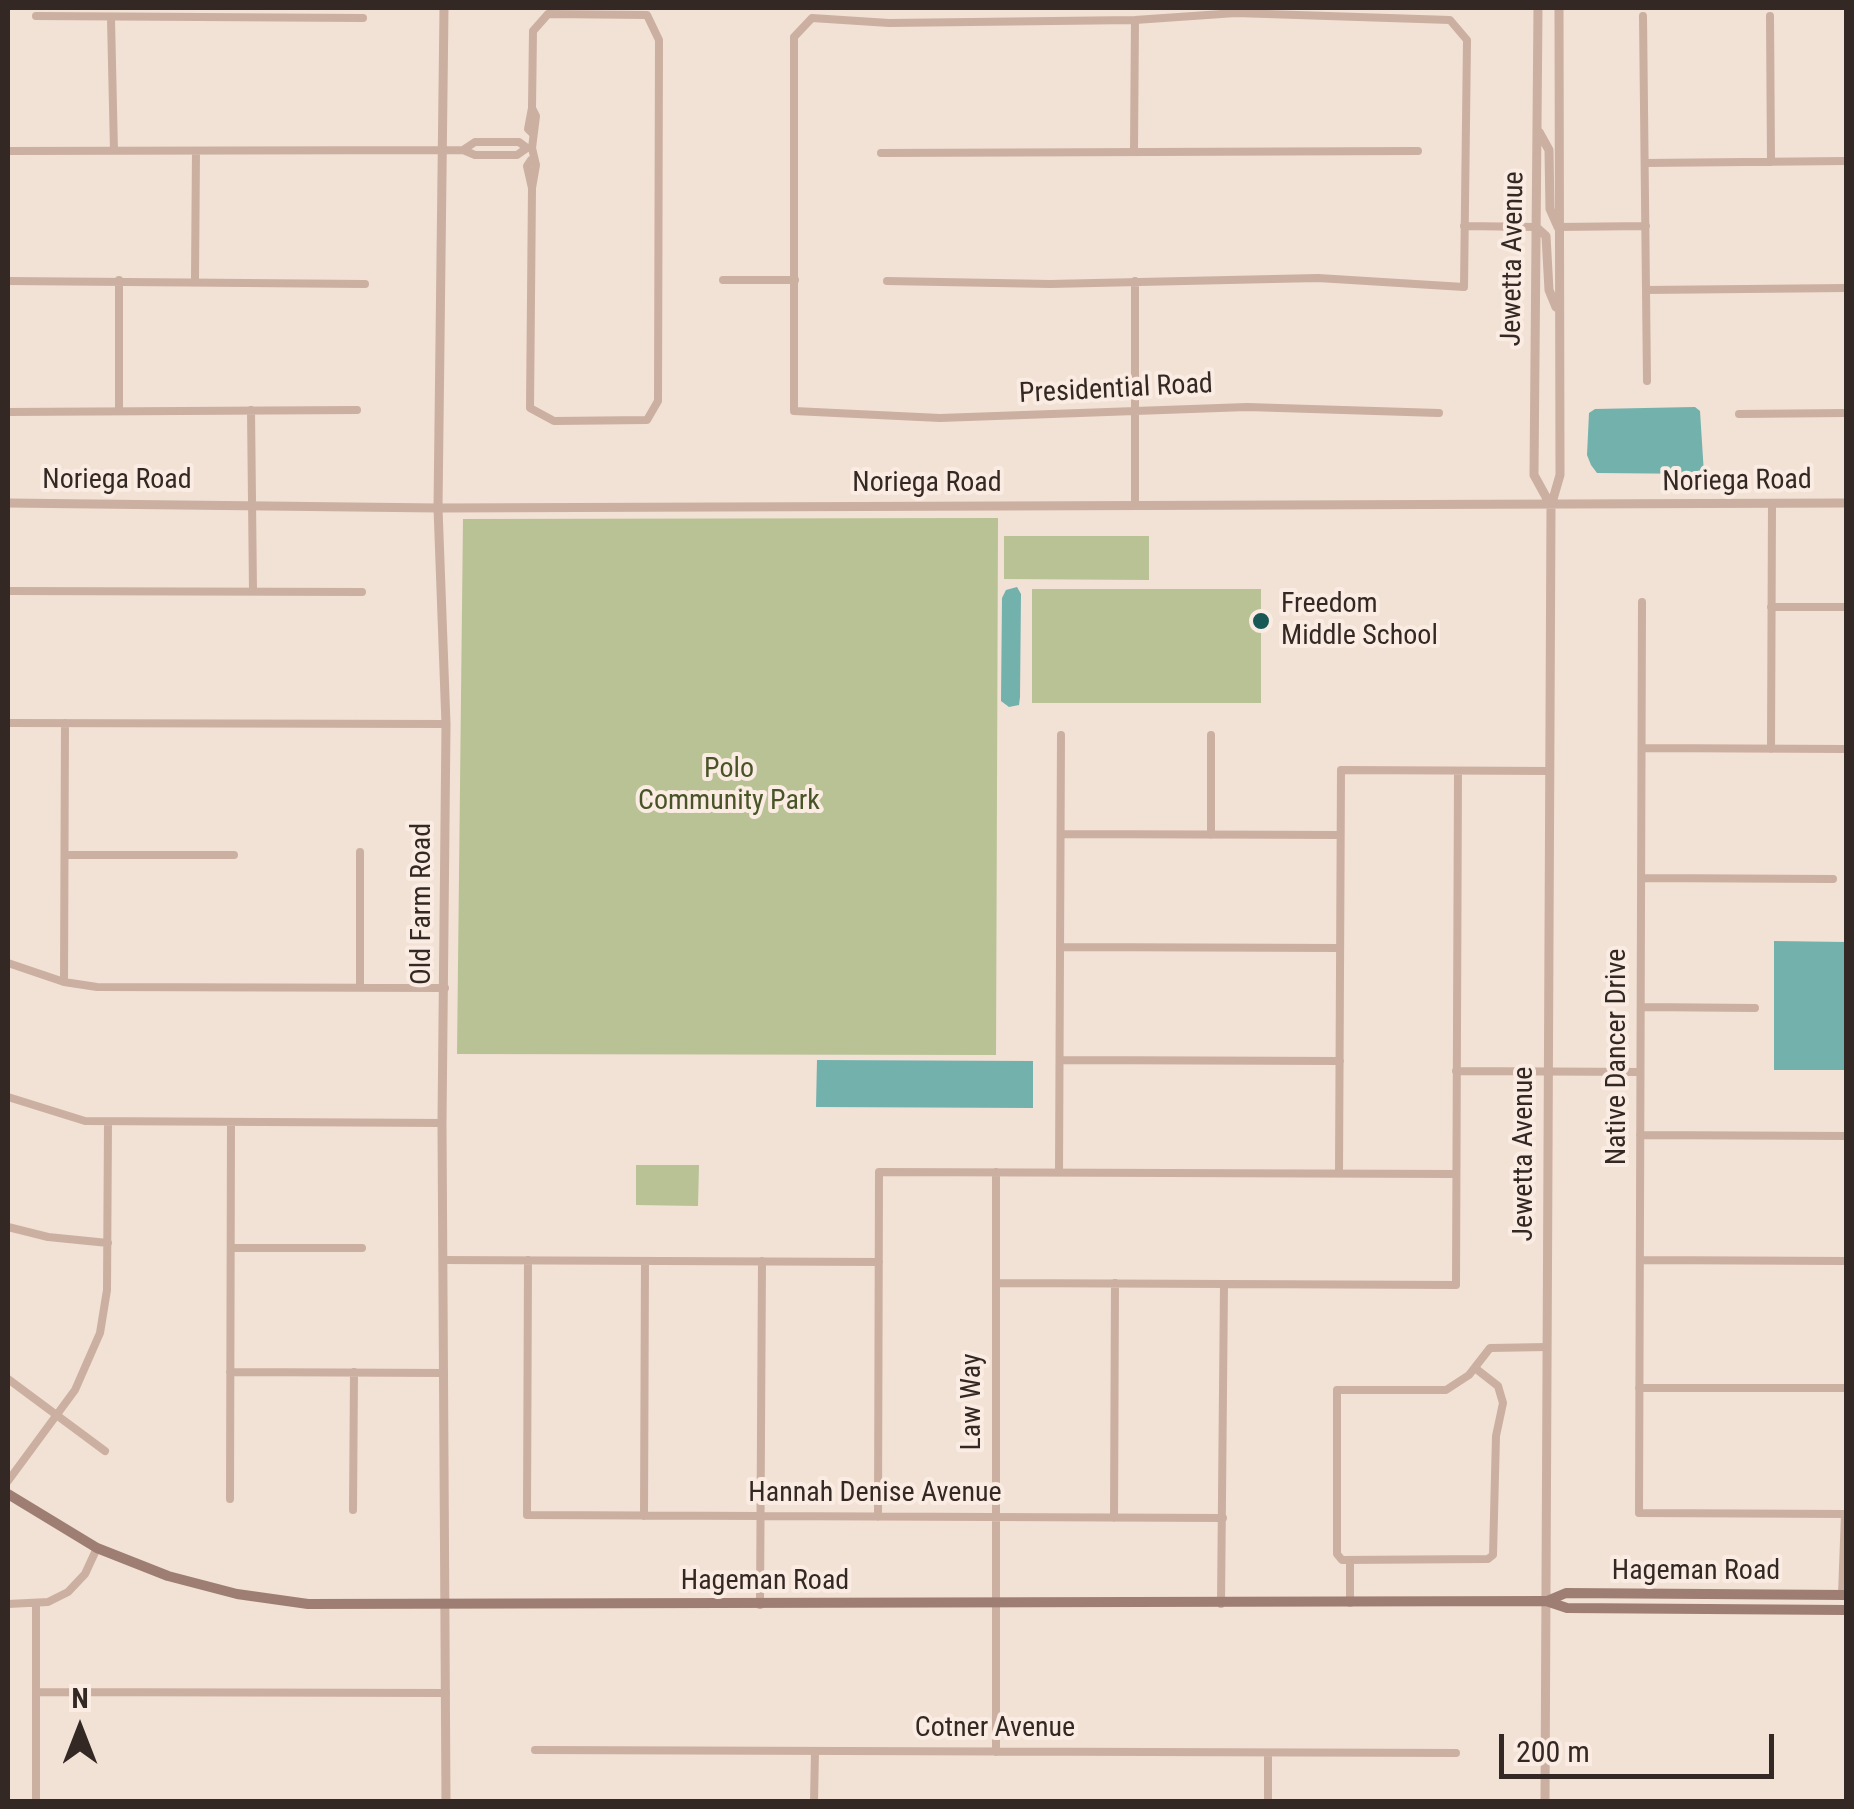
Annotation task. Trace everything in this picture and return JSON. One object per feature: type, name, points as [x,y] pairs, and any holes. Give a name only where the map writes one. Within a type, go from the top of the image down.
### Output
[{"type":"main road","name":"Hageman Road","points":[[8,1494],[97,1548],[168,1576],[252,1597],[328,1605],[996,1606],[1546,1601],[1567,1608],[1846,1610]]},
{"type":"main road","name":"Hageman Road","points":[[1546,1601],[1566,1593],[1844,1595]]},
{"type":"street","points":[[174,8],[174,18]]},
{"type":"street","name":"Old Farm Road","points":[[444,8],[438,508],[446,724],[442,1124],[446,1802]]},
{"type":"street","name":"Jewetta Avenue","points":[[1538,8],[1534,475],[1550,506]]},
{"type":"street","name":"Jewetta Avenue","points":[[1546,1802],[1550,506],[1560,475],[1559,8]]},
{"type":"street","points":[[724,280],[795,280],[794,37],[812,18],[889,23],[1135,20],[1236,10],[1364,14],[1450,20],[1468,40],[1464,287],[1318,278],[1050,284],[887,281]]},
{"type":"street","points":[[8,151],[463,150],[475,155],[517,156],[529,148],[536,116],[532,108],[533,31],[548,14],[647,15],[658,40],[658,401],[647,420],[554,421],[530,408],[529,148]]},
{"type":"street","points":[[36,16],[363,18]]},
{"type":"street","points":[[1642,16],[1647,380]]},
{"type":"street","points":[[1770,16],[1772,162]]},
{"type":"street","points":[[112,19],[114,151]]},
{"type":"street","points":[[1134,149],[1135,20]]},
{"type":"street","points":[[1538,130],[1549,150],[1550,209],[1558,227],[1646,226]]},
{"type":"street","points":[[881,153],[1020,155],[1134,149],[1418,151]]},
{"type":"street","points":[[195,279],[196,151]]},
{"type":"street","points":[[1645,163],[1846,161]]},
{"type":"street","points":[[1464,226],[1536,227],[1546,236],[1549,290],[1558,314]]},
{"type":"street","points":[[8,280],[195,279],[365,284]]},
{"type":"street","points":[[119,280],[119,410]]},
{"type":"street","name":"Presidential Road","points":[[795,280],[794,411],[940,418],[1319,407],[1439,412]]},
{"type":"street","points":[[1135,281],[1135,505]]},
{"type":"street","points":[[1646,290],[1846,288]]},
{"type":"street","points":[[251,410],[253,592]]},
{"type":"street","points":[[8,412],[358,410]]},
{"type":"street","points":[[1739,414],[1846,414]]},
{"type":"street","name":"Noriega Road","points":[[8,503],[438,508],[1846,503]]},
{"type":"street","points":[[1771,749],[1772,504]]},
{"type":"street","points":[[8,591],[362,592]]},
{"type":"street","name":"Native Dancer Drive","points":[[1642,602],[1638,1513],[1846,1514]]},
{"type":"street","points":[[1772,607],[1846,607]]},
{"type":"street","points":[[8,723],[446,724]]},
{"type":"street","points":[[64,982],[65,723]]},
{"type":"street","points":[[1059,1172],[1061,734]]},
{"type":"street","points":[[1211,834],[1212,735]]},
{"type":"street","points":[[1642,748],[1846,749]]},
{"type":"street","points":[[1339,1174],[1341,770],[1550,771]]},
{"type":"street","points":[[996,1283],[1456,1284],[1458,771]]},
{"type":"street","points":[[1061,834],[1340,835]]},
{"type":"street","points":[[360,852],[360,988]]},
{"type":"street","points":[[65,855],[234,856]]},
{"type":"street","points":[[1641,878],[1833,879]]},
{"type":"street","points":[[1060,947],[1340,948]]},
{"type":"street","points":[[8,963],[64,982],[97,987],[445,988]]},
{"type":"street","points":[[1640,1007],[1755,1008]]},
{"type":"street","points":[[1060,1060],[1340,1061]]},
{"type":"street","points":[[1456,1072],[1640,1072]]},
{"type":"street","points":[[8,1097],[60,1116],[108,1122],[442,1124]]},
{"type":"street","points":[[8,1481],[85,1371],[100,1333],[107,1290],[108,1122]]},
{"type":"street","points":[[230,1499],[231,1123]]},
{"type":"street","points":[[1640,1135],[1846,1136]]},
{"type":"street","points":[[878,1517],[879,1172],[1456,1174]]},
{"type":"street","name":"Law Way","points":[[996,1172],[996,1752]]},
{"type":"street","points":[[8,1227],[48,1237],[108,1243]]},
{"type":"street","points":[[230,1248],[362,1248]]},
{"type":"street","points":[[444,1260],[879,1262]]},
{"type":"street","name":"Hannah Denise Avenue","points":[[528,1260],[527,1516],[1223,1518]]},
{"type":"street","points":[[1640,1260],[1846,1261]]},
{"type":"street","points":[[644,1516],[645,1261]]},
{"type":"street","points":[[760,1605],[762,1261]]},
{"type":"street","points":[[1114,1518],[1115,1284]]},
{"type":"street","points":[[1221,1604],[1224,1284]]},
{"type":"street","points":[[1476,1368],[1498,1386],[1503,1403],[1496,1436],[1493,1555],[1488,1559],[1350,1560],[1336,1554],[1337,1390],[1435,1392],[1460,1383],[1490,1348],[1547,1347]]},
{"type":"street","points":[[230,1372],[444,1373]]},
{"type":"street","points":[[354,1372],[354,1510]]},
{"type":"street","points":[[8,1378],[105,1451]]},
{"type":"street","points":[[1639,1388],[1846,1388]]},
{"type":"street","points":[[1844,1595],[1846,1514]]},
{"type":"street","points":[[8,1604],[36,1604],[58,1598],[78,1583],[97,1548]]},
{"type":"street","points":[[1350,1560],[1350,1602]]},
{"type":"street","points":[[36,1604],[36,1802]]},
{"type":"street","points":[[37,1692],[446,1692]]},
{"type":"street","name":"Cotner Avenue","points":[[535,1750],[1456,1753]]},
{"type":"street","points":[[814,1751],[814,1802]]},
{"type":"street","points":[[1268,1752],[1268,1802]]},
{"type":"green space","name":"Polo Community Park","points":[[998,518],[996,1055],[457,1054],[463,519]]},
{"type":"green space","points":[[1004,536],[1149,536],[1149,580],[1004,579]]},
{"type":"green space","points":[[1032,589],[1261,589],[1261,703],[1032,703]]},
{"type":"green space","points":[[636,1165],[699,1165],[698,1206],[636,1205]]},
{"type":"water","points":[[1695,407],[1700,411],[1704,474],[1597,473],[1591,465],[1587,455],[1589,413],[1595,409]]},
{"type":"water","points":[[1017,587],[1021,594],[1020,697],[1019,705],[1009,707],[1001,701],[1002,598],[1006,590]]},
{"type":"water","points":[[1774,941],[1846,942],[1846,1070],[1774,1070]]},
{"type":"water","points":[[817,1060],[1033,1061],[1033,1108],[816,1107]]},
{"type":"place","name":"Freedom Middle School","points":[[1261,621]]}]
